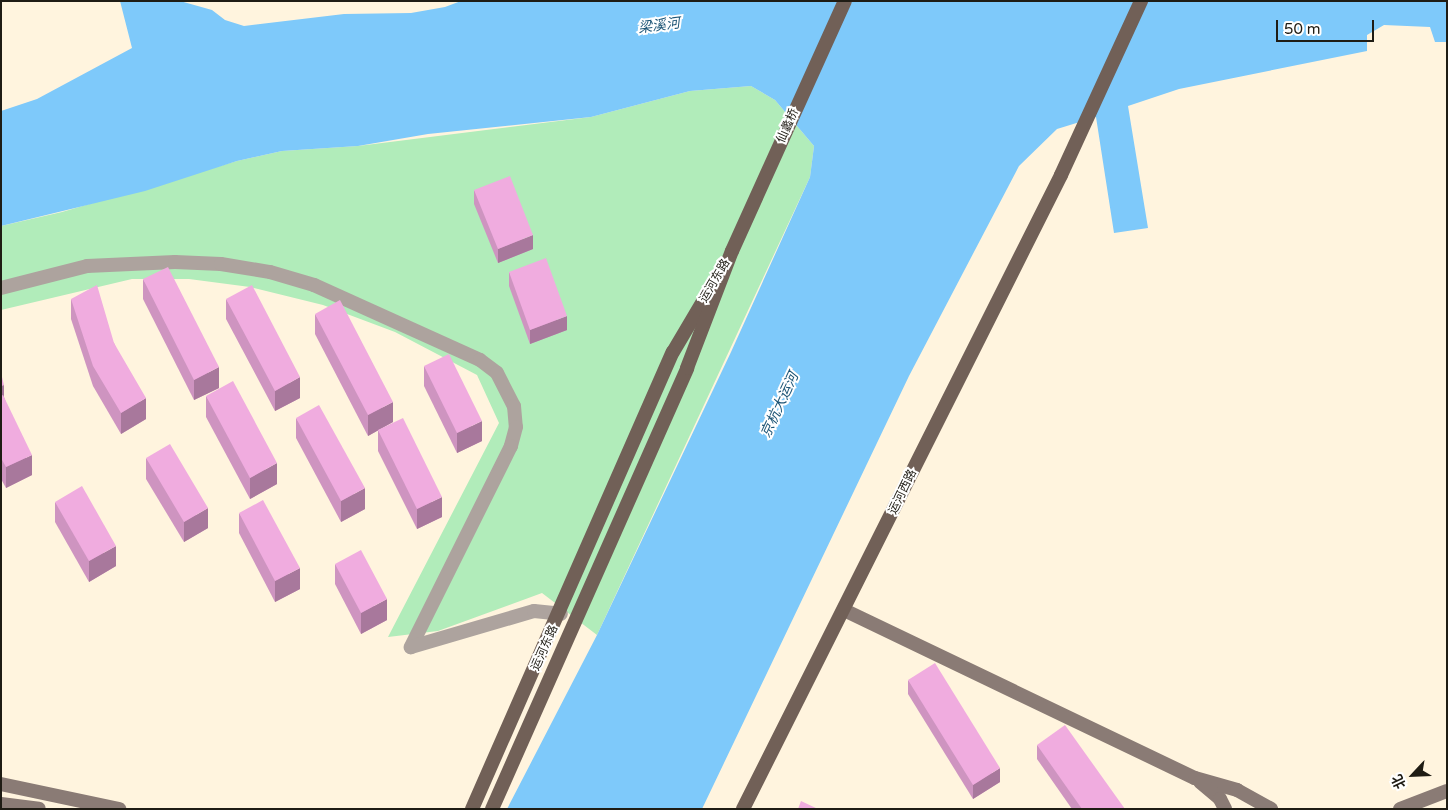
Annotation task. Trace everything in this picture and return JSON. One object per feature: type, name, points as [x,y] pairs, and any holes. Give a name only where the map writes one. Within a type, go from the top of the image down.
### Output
[{"type":"main road","name":"仙蠡桥","points":[[732,251],[845,1]]},
{"type":"main road","name":"运河西路","points":[[743,809],[1061,175],[1141,1]]},
{"type":"main road","name":"运河东路","points":[[472,809],[561,614],[620,470],[673,352],[732,251]]},
{"type":"main road","name":"运河东路","points":[[492,809],[688,368],[732,251]]},
{"type":"main road","points":[[844,610],[1195,778],[1237,790],[1271,809]]},
{"type":"main road","points":[[1195,778],[1220,799],[1225,809]]},
{"type":"main road","points":[[1,784],[119,809]]},
{"type":"main road","points":[[1400,809],[1447,791]]},
{"type":"main road","points":[[1,804],[39,809]]},
{"type":"street","points":[[1,288],[87,266],[175,262],[222,264],[270,272],[330,291],[480,360],[497,373],[514,406],[516,427],[511,446],[410,647],[534,611],[561,614]]},
{"type":"green space","points":[[751,86],[775,100],[814,146],[810,177],[597,635],[542,593],[438,631],[388,637],[499,423],[477,375],[395,332],[323,305],[250,287],[189,279],[132,279],[1,310],[1,226],[62,212],[237,161],[282,151],[358,146],[591,117],[690,91]]},
{"type":"water","points":[[120,1],[180,1],[212,10],[225,20],[244,26],[344,14],[411,13],[445,7],[461,1],[1447,1],[1447,42],[1435,42],[1430,27],[1384,25],[1367,35],[1367,51],[1179,89],[1128,106],[1148,228],[1114,233],[1096,117],[1057,129],[1019,166],[909,376],[702,809],[507,809],[597,635],[731,352],[810,177],[814,146],[775,100],[751,86],[690,91],[591,117],[428,134],[358,146],[282,151],[237,161],[145,191],[1,226],[1,111],[37,99],[132,48]]},
{"type":"building","points":[[510,176],[533,235],[498,249],[474,190]]},
{"type":"building","points":[[546,258],[567,316],[530,330],[509,272]]},
{"type":"building","points":[[168,267],[219,367],[194,380],[143,279]]},
{"type":"building","points":[[97,285],[114,343],[146,398],[121,413],[93,366],[71,299]]},
{"type":"building","points":[[252,285],[300,377],[275,391],[226,299]]},
{"type":"building","points":[[340,300],[393,402],[368,415],[315,314]]},
{"type":"building","points":[[449,354],[482,421],[457,433],[424,366]]},
{"type":"building","points":[[1,373],[4,385],[1,386]]},
{"type":"building","points":[[233,381],[277,463],[250,478],[206,396]]},
{"type":"building","points":[[3,395],[32,455],[6,467],[1,458],[1,396]]},
{"type":"building","points":[[319,405],[365,488],[341,501],[296,418]]},
{"type":"building","points":[[403,418],[442,497],[417,509],[378,430]]},
{"type":"building","points":[[170,444],[208,508],[184,522],[146,458]]},
{"type":"building","points":[[82,486],[116,546],[89,561],[55,502]]},
{"type":"building","points":[[263,500],[300,568],[275,581],[239,513]]},
{"type":"building","points":[[361,550],[387,599],[361,613],[335,564]]},
{"type":"building","points":[[935,663],[1000,768],[973,785],[908,680]]},
{"type":"building","points":[[1065,725],[1125,809],[1082,809],[1037,745]]},
{"type":"building","points":[[801,801],[818,809],[798,809]]},
{"type":"water label","name":"梁溪河","points":[[659,26]]},
{"type":"water label","name":"京杭大运河","points":[[780,405]]}]
